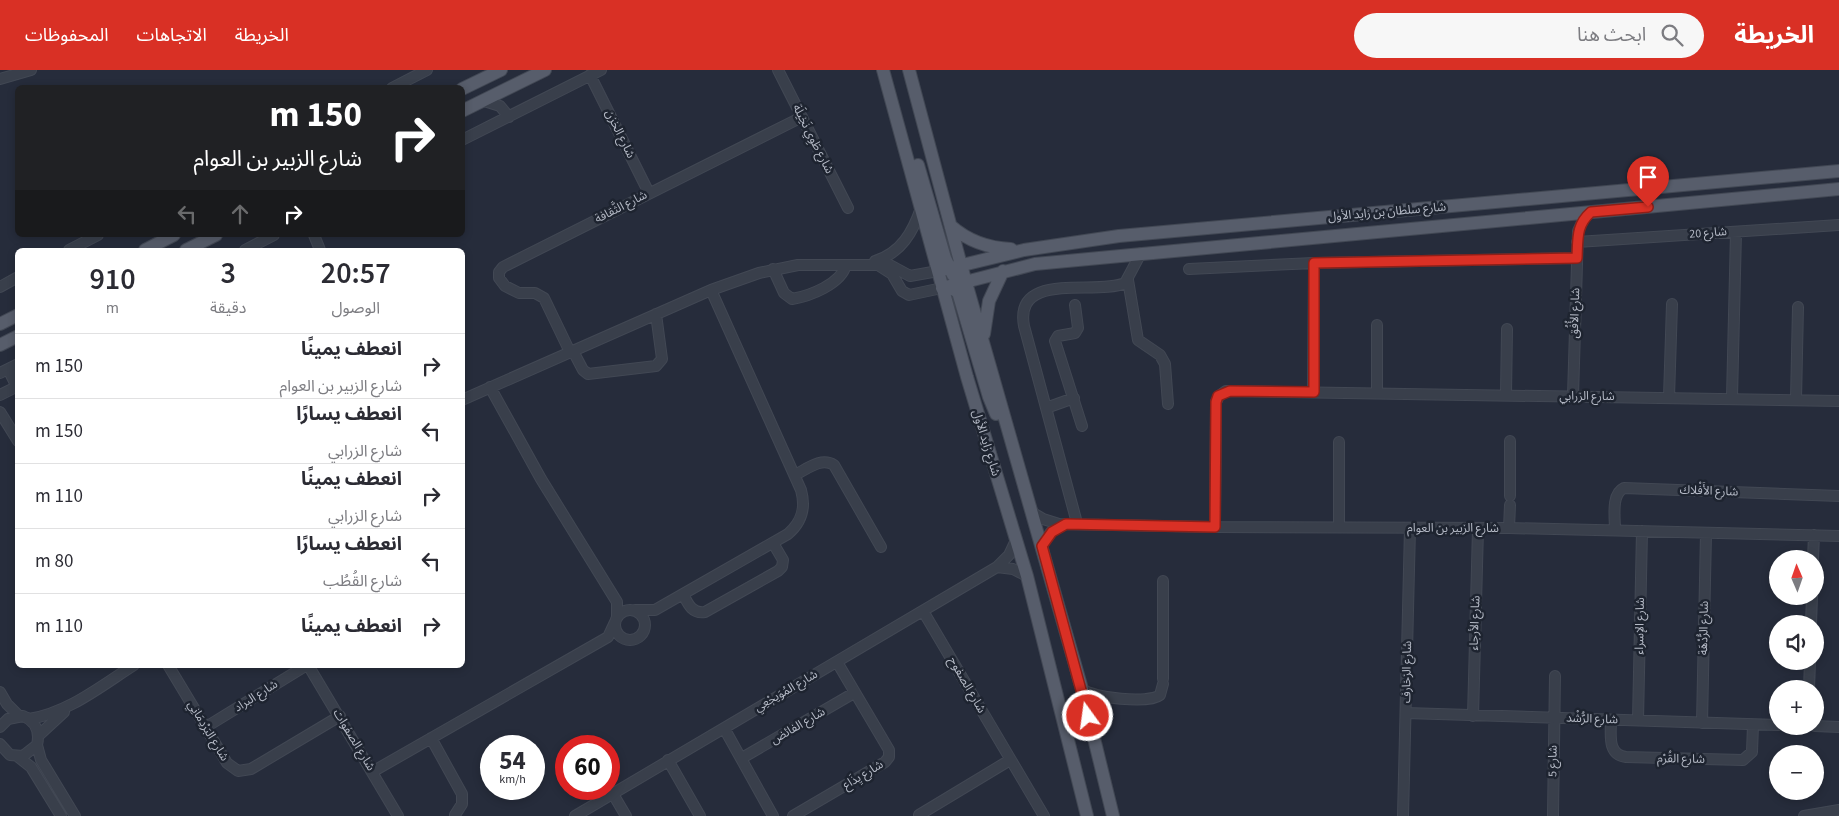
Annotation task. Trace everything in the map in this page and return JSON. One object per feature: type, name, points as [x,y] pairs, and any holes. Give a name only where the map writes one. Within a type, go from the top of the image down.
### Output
[{"type":"main road","points":[[465,88],[502,70]]},
{"type":"main road","points":[[465,110],[545,70]]},
{"type":"main road","name":"شارع زايد الأول","points":[[883,70],[921,208],[949,268]]},
{"type":"main road","points":[[903,70],[914,86]]},
{"type":"main road","name":"شارع زايد الأول","points":[[909,70],[951,226],[949,268],[943,290],[1027,576],[1087,816]]},
{"type":"main road","points":[[900,130],[916,157],[949,268],[954,275],[966,281]]},
{"type":"main road","name":"شارع سلطان بن زايد الأول","points":[[949,268],[1024,250],[1128,235],[1839,171]]},
{"type":"main road","name":"شارع سلطان بن زايد الأول","points":[[943,290],[966,281],[1035,264],[1839,189]]},
{"type":"main road","points":[[1454,225],[1455,217],[1459,213],[1498,209],[1527,200]]},
{"type":"main road","points":[[951,226],[967,238],[978,243],[1024,250]]},
{"type":"main road","points":[[148,248],[170,237]]},
{"type":"main road","points":[[190,248],[212,237]]},
{"type":"main road","points":[[984,347],[989,301],[1003,271]]},
{"type":"main road","name":"شارع زايد الأول","points":[[966,281],[1082,689],[1113,816]]},
{"type":"main road","points":[[943,290],[951,288],[958,292],[992,406],[1007,428]]},
{"type":"main road","points":[[0,324],[15,316]]},
{"type":"main road","points":[[0,345],[15,338]]},
{"type":"street","points":[[4,75],[31,70]]},
{"type":"street","points":[[406,84],[428,70]]},
{"type":"street","points":[[465,138],[507,114],[601,70]]},
{"type":"street","name":"شارع طَوِي نَخِيلَة","points":[[778,70],[848,208]]},
{"type":"street","name":"شارع الخزن","points":[[590,76],[649,193]]},
{"type":"street","points":[[507,114],[506,98],[510,88]]},
{"type":"street","points":[[484,101],[495,104],[507,114]]},
{"type":"street","name":"شارع الثَّقافة","points":[[572,351],[546,300],[539,294],[519,293],[505,286],[499,278],[500,269],[802,117]]},
{"type":"street","points":[[846,265],[875,261],[896,252],[914,224],[921,208]]},
{"type":"street","points":[[1560,215],[1570,221],[1578,231],[1584,218],[1591,212]]},
{"type":"street","name":"شارع 20","points":[[1578,242],[1839,225]]},
{"type":"street","name":"شارع الأُفُق","points":[[1573,396],[1578,231]]},
{"type":"street","points":[[1732,398],[1736,232]]},
{"type":"street","points":[[73,248],[94,237]]},
{"type":"street","points":[[249,248],[270,237]]},
{"type":"street","points":[[1042,546],[1052,532],[1072,523],[1046,408],[1024,326],[1023,312],[1030,299],[1043,291],[1122,284],[1141,253]]},
{"type":"street","points":[[1110,256],[1123,265],[1128,277],[1138,340],[1160,355],[1165,364],[1168,404]]},
{"type":"street","points":[[1189,269],[1314,263],[1577,258]]},
{"type":"street","points":[[875,261],[887,264],[910,276],[949,268]]},
{"type":"street","points":[[1314,263],[1314,392]]},
{"type":"street","points":[[465,399],[711,290],[740,278],[773,269],[808,265],[878,265],[886,268],[902,291],[910,295],[943,290]]},
{"type":"street","points":[[773,269],[784,293],[792,299],[835,282],[842,275],[846,265]]},
{"type":"street","points":[[0,287],[15,279]]},
{"type":"street","points":[[372,772],[608,637],[637,638],[655,610],[773,543],[795,528],[803,510],[804,500],[711,290]]},
{"type":"street","points":[[1669,397],[1672,304]]},
{"type":"street","points":[[1075,305],[1078,328],[1075,333],[1058,336],[1055,341],[1082,426]]},
{"type":"street","points":[[1796,400],[1798,307]]},
{"type":"street","points":[[572,351],[588,374],[656,366],[662,359],[656,314]]},
{"type":"street","points":[[1377,325],[1377,393]]},
{"type":"street","points":[[1506,395],[1507,329]]},
{"type":"street","points":[[4,371],[15,386]]},
{"type":"street","points":[[0,395],[15,388]]},
{"type":"street","points":[[490,388],[541,479],[617,602],[643,616],[645,626]]},
{"type":"street","name":"شارع الزرابي","points":[[1215,527],[1216,402],[1218,396],[1230,391],[1839,401]]},
{"type":"street","points":[[1046,408],[1074,398]]},
{"type":"street","points":[[0,412],[15,436]]},
{"type":"street","points":[[1509,528],[1510,441]]},
{"type":"street","points":[[1339,442],[1339,527]]},
{"type":"street","points":[[794,475],[819,462],[827,462],[834,465],[881,547]]},
{"type":"street","name":"شارع الأَفْلاك","points":[[1615,530],[1616,497],[1618,492],[1624,488],[1839,496]]},
{"type":"street","name":"شارع الزبير بن العوام","points":[[1033,513],[1048,521],[1072,523],[1215,527],[1509,528],[1839,536]]},
{"type":"street","name":"شارع الزخارف","points":[[1403,816],[1410,528]]},
{"type":"street","name":"شارع الأرجاء","points":[[1473,716],[1478,529]]},
{"type":"street","name":"شارع الإسراء","points":[[1638,720],[1642,531]]},
{"type":"street","name":"شارع الرُّدْهَة","points":[[1702,723],[1706,533]]},
{"type":"street","points":[[1813,550],[1814,536]]},
{"type":"street","name":"شارع المُوَيجْعِي","points":[[620,790],[997,567],[1009,555],[1016,540]]},
{"type":"street","points":[[683,594],[692,610],[705,612],[778,571],[782,567],[783,560],[773,543]]},
{"type":"street","points":[[997,567],[1013,569],[1027,576]]},
{"type":"street","points":[[1082,689],[1090,694],[1105,697],[1151,699],[1160,695],[1163,681],[1163,581]]},
{"type":"street","points":[[617,602],[616,632],[623,638]]},
{"type":"street","points":[[608,637],[616,619],[623,611],[655,610]]},
{"type":"street","name":"شارع الصفوح","points":[[923,611],[1044,816]]},
{"type":"street","name":"شارع يِذَاع","points":[[793,816],[886,762],[889,757],[889,750],[837,662]]},
{"type":"street","points":[[0,727],[8,719],[52,713],[72,704],[129,668]]},
{"type":"street","name":"شارع البَرْدِمَانِي","points":[[170,668],[227,763],[232,768],[245,771],[340,716]]},
{"type":"street","name":"شارع البراد","points":[[206,728],[303,668]]},
{"type":"street","name":"شارع الصفوات","points":[[310,668],[398,816]]},
{"type":"street","name":"شارع 5","points":[[1553,816],[1554,676]]},
{"type":"street","points":[[0,692],[7,704],[37,729],[41,760],[75,816]]},
{"type":"street","name":"شارع الفائض","points":[[742,758],[854,693]]},
{"type":"street","points":[[1088,716],[1095,703],[1105,697]]},
{"type":"street","points":[[9,755],[28,754],[72,704]]},
{"type":"street","name":"شارع الرُّشْد","points":[[1406,713],[1769,725]]},
{"type":"street","points":[[0,719],[0,727]]},
{"type":"street","name":"شارع القُرْم","points":[[1612,720],[1613,750],[1616,754],[1626,757],[1743,760],[1752,752],[1753,725]]},
{"type":"street","points":[[1824,726],[1839,727]]},
{"type":"street","points":[[724,728],[774,816]]},
{"type":"street","points":[[432,738],[462,794],[462,804],[456,815]]},
{"type":"street","points":[[0,744],[9,755],[31,767],[61,816]]},
{"type":"street","points":[[668,760],[700,816]]},
{"type":"street","points":[[919,815],[1010,760]]},
{"type":"street","name":"شارع المُوَيجْعِي","points":[[575,816],[603,800]]},
{"type":"street","points":[[617,800],[626,816]]},
{"type":"street","points":[[1804,816],[1839,810]]},
{"type":"route","points":[[1088,716],[1042,546],[1052,532],[1066,524],[1215,527],[1216,402],[1218,396],[1226,391],[1314,392],[1314,263],[1577,258],[1579,226],[1591,212],[1648,207]]}]
